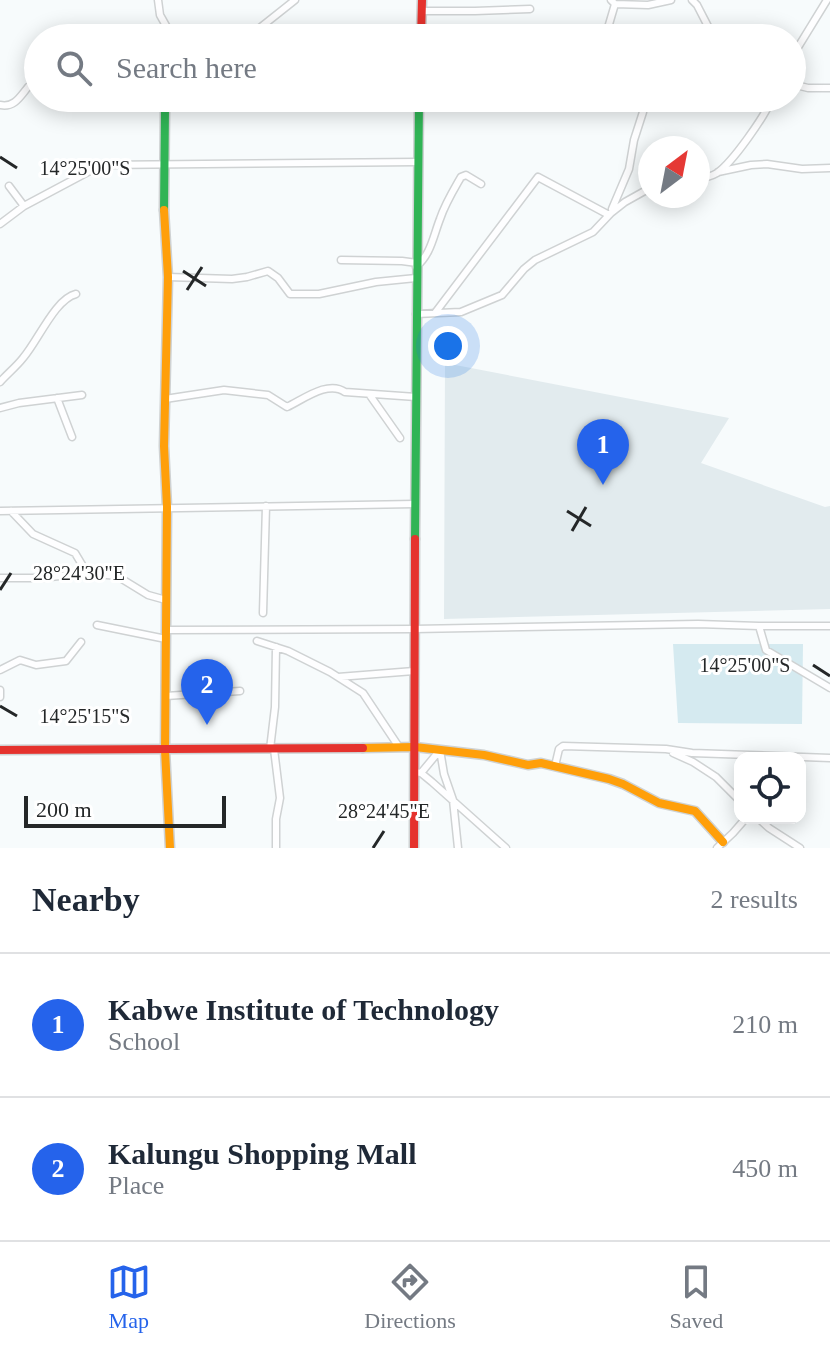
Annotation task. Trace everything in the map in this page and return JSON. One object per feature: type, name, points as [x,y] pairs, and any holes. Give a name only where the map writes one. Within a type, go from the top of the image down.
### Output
[{"type":"street","points":[[158,0],[165,24]]},
{"type":"street","points":[[265,24],[295,0]]},
{"type":"street","points":[[422,0],[422,24]]},
{"type":"street","points":[[608,24],[613,2],[648,5],[671,0]]},
{"type":"street","points":[[692,0],[707,24]]},
{"type":"street","points":[[806,34],[827,0]]},
{"type":"street","points":[[422,11],[530,9]]},
{"type":"street","points":[[806,88],[830,88]]},
{"type":"street","points":[[0,105],[15,102],[24,92]]},
{"type":"street","points":[[165,112],[164,208],[168,277],[164,446],[167,507],[165,750],[170,848]]},
{"type":"street","points":[[414,848],[418,772],[414,629],[419,112]]},
{"type":"street","points":[[610,214],[629,169],[643,112]]},
{"type":"street","points":[[718,172],[766,112]]},
{"type":"street","points":[[0,224],[24,206],[101,165],[417,162]]},
{"type":"street","points":[[710,175],[767,164],[802,169],[830,168]]},
{"type":"street","points":[[416,265],[426,257],[450,196],[461,177],[466,175],[481,184]]},
{"type":"street","points":[[435,313],[538,177],[610,214]]},
{"type":"street","points":[[9,186],[24,206]]},
{"type":"street","points":[[416,314],[468,311],[502,295],[535,260],[593,232],[610,214],[638,194]]},
{"type":"street","points":[[341,260],[402,261],[416,265]]},
{"type":"street","points":[[168,277],[232,279],[268,271],[273,272],[290,294],[319,294],[376,282],[416,278]]},
{"type":"street","points":[[0,382],[24,358],[52,314],[65,299],[76,294]]},
{"type":"street","points":[[165,399],[224,390],[268,395],[287,407],[328,387],[337,387],[345,392],[416,397]]},
{"type":"street","points":[[369,394],[400,438]]},
{"type":"street","points":[[0,408],[82,395]]},
{"type":"street","points":[[57,398],[72,437]]},
{"type":"street","points":[[0,511],[415,504]]},
{"type":"street","points":[[263,613],[266,506]]},
{"type":"street","points":[[11,511],[33,534],[75,553],[87,573]]},
{"type":"street","points":[[0,578],[87,573],[117,576],[148,595],[166,600]]},
{"type":"street","points":[[97,625],[166,635],[698,624],[830,626]]},
{"type":"street","points":[[759,626],[766,650],[830,688]]},
{"type":"street","points":[[257,641],[288,651],[363,693],[399,747]]},
{"type":"street","points":[[0,670],[20,660],[36,665],[66,661],[81,642]]},
{"type":"street","points":[[276,647],[272,749],[280,798],[276,848]]},
{"type":"street","points":[[338,677],[414,671]]},
{"type":"street","points":[[0,690],[0,697]]},
{"type":"street","points":[[166,696],[240,691]]},
{"type":"street","points":[[555,766],[559,749],[563,746],[830,758]]},
{"type":"street","points":[[0,750],[415,747],[484,755],[528,765],[541,763],[609,779],[659,803],[695,811],[720,845],[740,824]]},
{"type":"street","points":[[666,749],[716,777],[734,795]]},
{"type":"street","points":[[418,772],[440,750]]},
{"type":"street","points":[[440,750],[453,800],[458,848]]},
{"type":"street","points":[[418,772],[506,848]]},
{"type":"street","points":[[765,824],[800,848]]},
{"type":"shaded area","points":[[445,363],[729,418],[701,463],[825,507],[830,506],[830,609],[444,619]]},
{"type":"shaded area","points":[[673,644],[803,644],[802,724],[678,723]]},
{"type":"traffic: fast","points":[[164,210],[165,112]]},
{"type":"traffic: fast","points":[[415,539],[419,112]]},
{"type":"traffic: slow","points":[[164,210],[168,277],[164,446],[167,507],[165,750],[170,848]]},
{"type":"traffic: slow","points":[[363,748],[415,747],[484,755],[528,765],[541,763],[609,779],[659,803],[695,811],[723,842]]},
{"type":"traffic: jam","points":[[421,24],[422,0]]},
{"type":"traffic: jam","points":[[414,848],[415,539]]},
{"type":"traffic: jam","points":[[0,750],[363,748]]},
{"type":"place","name":"Kabwe Institute of Technology","points":[[603,485]]},
{"type":"place","name":"Kalungu Shopping Mall","points":[[207,725]]}]
